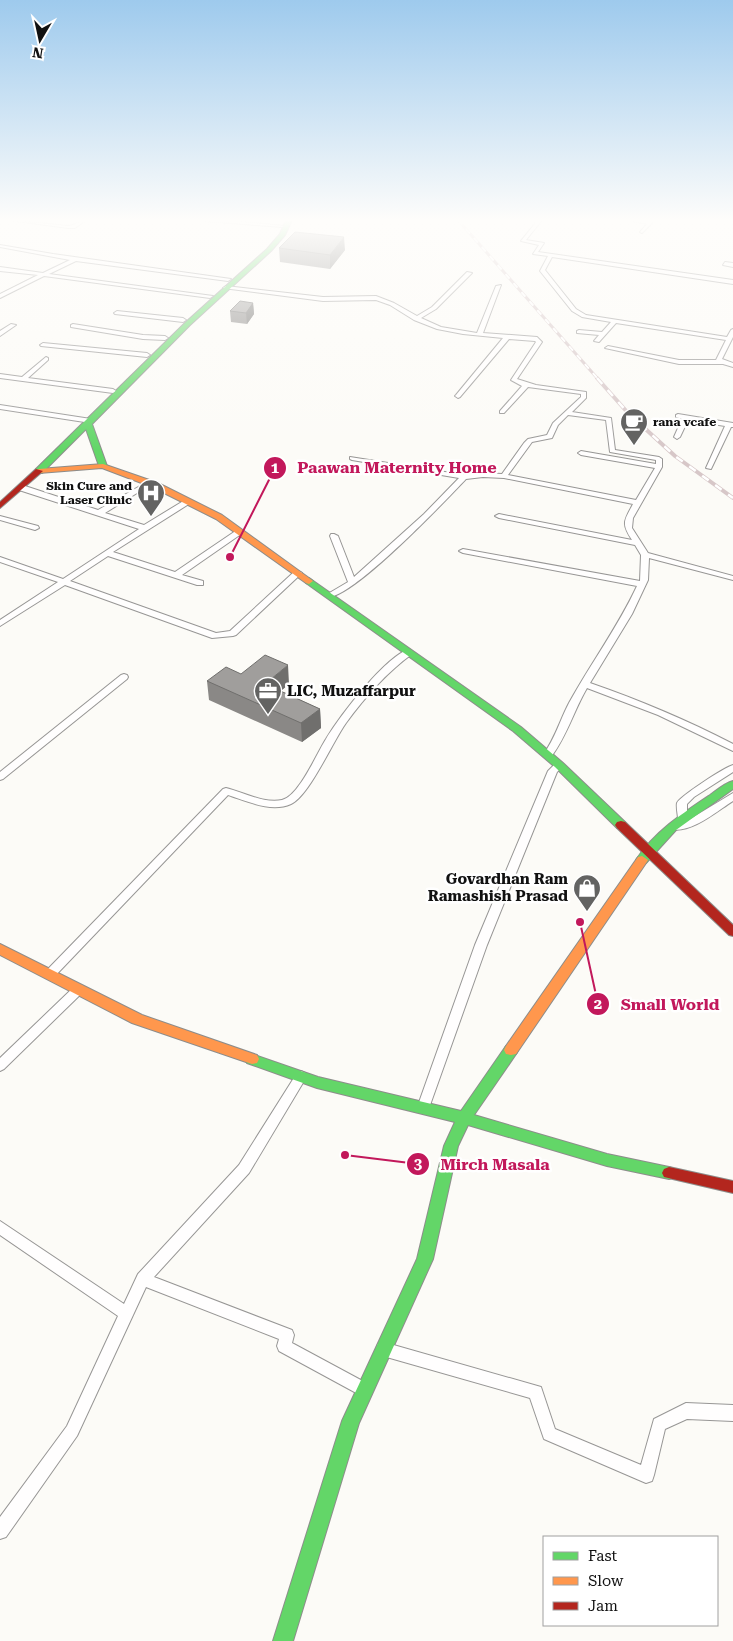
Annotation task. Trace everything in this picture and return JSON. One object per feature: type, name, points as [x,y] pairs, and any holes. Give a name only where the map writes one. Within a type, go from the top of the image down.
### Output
[{"type":"main road","points":[[103,466],[90,418],[147,355],[209,297]]},
{"type":"main road","points":[[0,506],[22,488],[91,421],[97,418],[214,297]]},
{"type":"main road","points":[[39,471],[103,466],[149,482],[219,517],[517,729],[559,765],[733,932]]},
{"type":"main road","points":[[283,1641],[351,1421],[425,1259],[451,1146],[464,1118],[649,850],[682,820],[733,784]]},
{"type":"main road","points":[[0,949],[137,1019],[301,1076],[464,1118],[608,1160],[733,1187]]},
{"type":"street","points":[[308,297],[323,299],[376,298],[384,300],[416,319],[439,328],[537,339],[539,342],[514,380],[517,383],[526,385],[584,393],[584,397],[555,424],[550,437],[530,440],[504,476]]},
{"type":"street","points":[[416,319],[434,308],[445,297]]},
{"type":"street","points":[[480,333],[495,297]]},
{"type":"street","points":[[563,297],[574,310],[584,316],[728,339]]},
{"type":"street","points":[[117,313],[183,320]]},
{"type":"street","points":[[597,341],[615,321]]},
{"type":"street","points":[[0,334],[12,325]]},
{"type":"street","points":[[72,326],[143,337],[164,338]]},
{"type":"street","points":[[722,362],[719,360],[733,331]]},
{"type":"street","points":[[579,332],[603,334]]},
{"type":"street","points":[[458,396],[508,336]]},
{"type":"street","points":[[43,345],[147,355]]},
{"type":"street","points":[[608,348],[684,362],[722,362],[733,365]]},
{"type":"street","points":[[23,379],[46,360]]},
{"type":"street","points":[[0,376],[114,391]]},
{"type":"street","points":[[502,412],[526,385]]},
{"type":"street","points":[[0,406],[91,421]]},
{"type":"street","points":[[567,413],[609,419],[612,451],[659,459],[659,467],[638,503],[628,528],[645,555],[733,578]]},
{"type":"street","points":[[678,416],[731,424],[709,468]]},
{"type":"street","points":[[677,437],[686,417]]},
{"type":"street","points":[[581,453],[659,467]]},
{"type":"street","points":[[352,458],[464,478],[483,475],[504,476],[638,503]]},
{"type":"street","points":[[330,595],[352,583],[427,516],[464,478]]},
{"type":"street","points":[[101,512],[149,482]]},
{"type":"street","points":[[22,488],[101,512],[145,528]]},
{"type":"street","points":[[0,624],[145,528],[188,502]]},
{"type":"street","points":[[499,516],[636,543]]},
{"type":"street","points":[[0,518],[35,528]]},
{"type":"street","points":[[176,575],[240,532]]},
{"type":"street","points":[[334,536],[352,583]]},
{"type":"street","points":[[463,551],[642,584]]},
{"type":"street","points":[[108,553],[200,583]]},
{"type":"street","points":[[548,755],[554,748],[573,704],[628,614],[642,584],[645,555]]},
{"type":"street","points":[[0,560],[215,636],[233,633],[298,573]]},
{"type":"street","points":[[50,974],[226,790],[272,804],[289,802],[299,792],[335,731],[372,684],[395,662],[409,652]]},
{"type":"street","points":[[0,777],[124,677]]},
{"type":"street","points":[[586,684],[646,705],[700,730],[733,748]]},
{"type":"street","points":[[423,1108],[481,945],[553,770],[559,765]]},
{"type":"street","points":[[733,768],[691,795],[682,803],[682,820],[692,823],[733,796]]},
{"type":"street","points":[[0,1066],[79,989]]},
{"type":"street","points":[[0,1530],[72,1431],[143,1279],[244,1169],[301,1076]]},
{"type":"street","points":[[0,1227],[127,1314]]},
{"type":"street","points":[[143,1279],[288,1335],[284,1346],[365,1390]]},
{"type":"street","points":[[383,1349],[536,1392],[549,1434],[646,1475],[659,1424],[686,1411],[733,1413]]},
{"type":"building","points":[[240,301],[253,303],[246,313],[230,311]]},
{"type":"building","points":[[265,655],[288,665],[265,684],[320,709],[301,723],[207,681],[226,667],[241,674]]},
{"type":"railway","points":[[525,297],[598,379]]},
{"type":"railway","points":[[597,378],[628,413],[675,456],[733,498]]},
{"type":"traffic: fast","points":[[39,471],[217,297]]},
{"type":"traffic: fast","points":[[88,424],[103,466]]},
{"type":"traffic: fast","points":[[309,581],[517,729],[559,765],[621,825]]},
{"type":"traffic: fast","points":[[642,860],[651,848],[672,828],[733,784]]},
{"type":"traffic: fast","points":[[283,1641],[351,1421],[425,1259],[451,1146],[464,1118],[511,1050]]},
{"type":"traffic: fast","points":[[252,1059],[317,1082],[464,1118],[607,1160],[669,1173]]},
{"type":"traffic: slow","points":[[39,471],[103,466],[155,485],[219,517],[309,581]]},
{"type":"traffic: slow","points":[[511,1050],[642,860]]},
{"type":"traffic: slow","points":[[0,949],[137,1019],[252,1059]]},
{"type":"traffic: jam","points":[[0,506],[39,471]]},
{"type":"traffic: jam","points":[[621,825],[733,932]]},
{"type":"traffic: jam","points":[[669,1173],[733,1187]]},
{"type":"place","name":"rana vcafe","points":[[634,446]]},
{"type":"place","name":"Skin Cure and Laser Clinic","points":[[151,517]]},
{"type":"place","name":"Paawan Maternity Home","points":[[230,557]]},
{"type":"place","name":"LIC, Muzaffarpur","points":[[268,715]]},
{"type":"place","name":"Govardhan Ram Ramashish Prasad","points":[[587,912]]},
{"type":"place","name":"Small World","points":[[580,922]]},
{"type":"place","name":"Mirch Masala","points":[[345,1155]]}]
